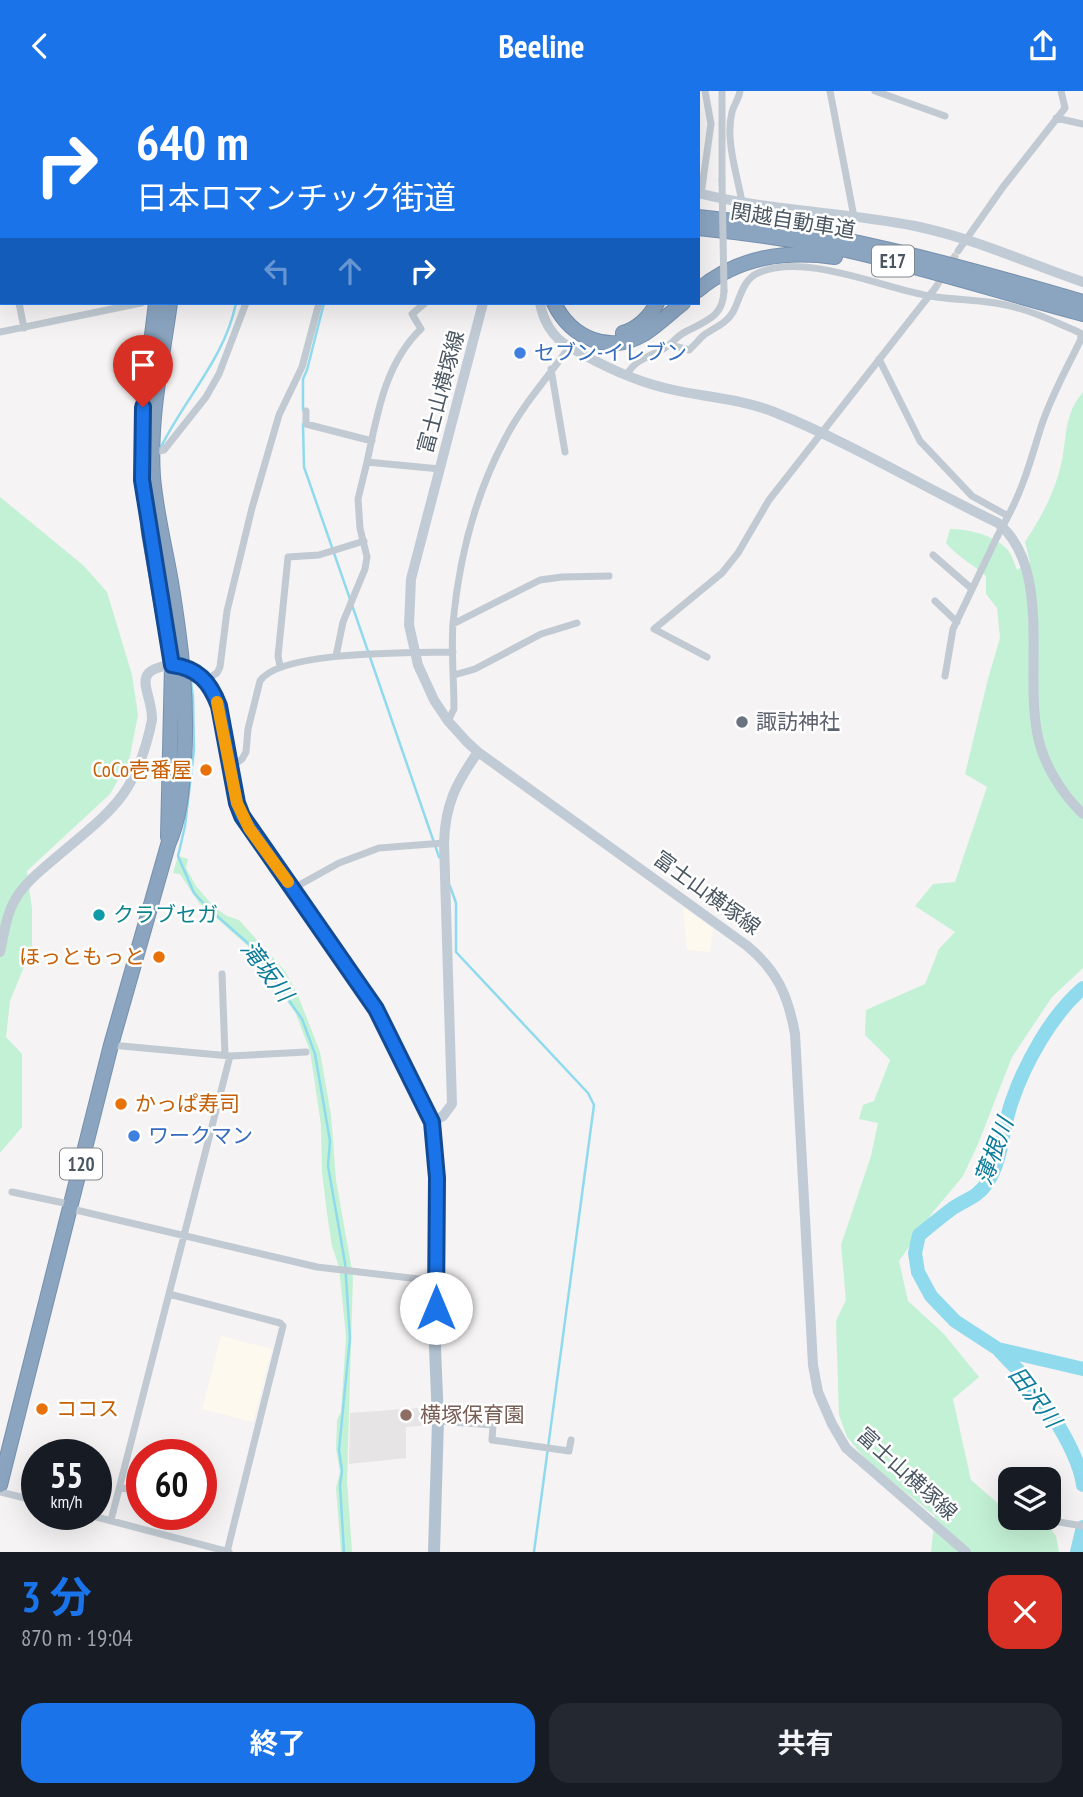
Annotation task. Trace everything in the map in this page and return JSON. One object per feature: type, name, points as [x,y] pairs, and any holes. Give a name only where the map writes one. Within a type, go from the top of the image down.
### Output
[{"type":"highway","points":[[700,198],[844,238]]},
{"type":"highway","name":"関越自動車道","points":[[700,217],[844,238],[912,254],[1083,302]]},
{"type":"highway","name":"関越自動車道","points":[[700,228],[780,238],[844,250],[1083,314]]},
{"type":"highway","points":[[700,288],[719,274],[747,262],[770,255],[792,254],[872,263],[970,282]]},
{"type":"highway","name":"120","points":[[156,305],[143,407],[142,480],[178,666]]},
{"type":"highway","name":"120","points":[[0,1485],[111,1045],[168,845],[177,824],[182,792],[185,737],[152,452],[155,408],[170,305]]},
{"type":"highway","points":[[555,305],[564,320],[576,332],[598,342],[616,344],[644,334],[680,305]]},
{"type":"highway","points":[[565,305],[585,327],[612,334],[639,326],[656,305]]},
{"type":"main road","points":[[700,198],[912,225],[965,240],[1083,282]]},
{"type":"main road","name":"富士山横塚線","points":[[482,305],[411,579],[409,618],[415,653],[429,690],[448,721],[478,752],[746,945],[761,958],[780,984],[786,995],[795,1034],[813,1365],[818,1392],[846,1448],[966,1552]]},
{"type":"main road","points":[[541,305],[551,331],[569,347],[628,375],[666,389],[759,407],[821,433],[998,523],[1012,537],[1027,573],[1033,599],[1031,671],[1035,722],[1040,745],[1054,775],[1083,814]]},
{"type":"main road","points":[[0,952],[9,913],[20,893],[107,813],[131,785],[152,720],[153,710],[145,679],[147,673],[156,667],[178,666],[195,671],[206,680],[219,706],[237,803],[242,816],[376,1009],[432,1122],[437,1178],[438,1422],[433,1552]]},
{"type":"main road","points":[[432,1122],[443,1116],[452,1104],[445,816],[450,799],[478,752]]},
{"type":"street","points":[[700,192],[711,124],[705,91]]},
{"type":"street","points":[[628,375],[635,363],[716,316],[723,302],[722,91]]},
{"type":"street","points":[[740,91],[731,114],[731,142],[743,202]]},
{"type":"street","points":[[830,91],[854,217]]},
{"type":"street","points":[[876,91],[945,116]]},
{"type":"street","points":[[958,251],[1065,108],[1061,91]]},
{"type":"street","points":[[1056,118],[1083,124]]},
{"type":"street","points":[[670,345],[689,350],[731,315],[751,277],[774,268],[811,268],[929,296],[1016,307],[1081,335],[1041,427],[1025,483],[957,622],[945,676]]},
{"type":"street","points":[[707,657],[654,629],[722,573],[738,553],[769,500],[936,287]]},
{"type":"street","points":[[19,305],[24,325]]},
{"type":"street","points":[[0,332],[130,305]]},
{"type":"street","points":[[152,452],[164,450],[206,397],[219,375],[245,305]]},
{"type":"street","points":[[206,680],[217,673],[220,667],[226,611],[252,508],[279,415],[302,367],[318,305]]},
{"type":"street","points":[[336,656],[343,622],[365,569],[367,557],[360,528],[358,499],[380,401],[386,384],[411,338],[421,329],[412,314],[423,305]]},
{"type":"street","points":[[448,721],[454,709],[453,624],[463,552],[486,478],[513,425],[569,347]]},
{"type":"street","points":[[879,359],[920,441],[972,496],[1008,517]]},
{"type":"street","points":[[551,369],[565,452]]},
{"type":"street","points":[[306,411],[306,424],[372,441]]},
{"type":"street","points":[[367,461],[440,469]]},
{"type":"street","points":[[280,666],[278,656],[288,557],[319,555],[364,541]]},
{"type":"street","points":[[933,555],[972,589]]},
{"type":"street","points":[[453,624],[540,580],[608,576]]},
{"type":"street","points":[[935,601],[957,622]]},
{"type":"street","points":[[454,675],[474,669],[541,634],[577,623]]},
{"type":"street","points":[[231,767],[242,759],[246,752],[248,729],[260,681],[263,675],[280,666],[336,656],[453,652]]},
{"type":"street","points":[[292,888],[339,863],[379,848],[444,843]]},
{"type":"street","points":[[112,1516],[228,1055],[222,974]]},
{"type":"street","points":[[111,1045],[228,1055],[306,1052]]},
{"type":"street","points":[[12,1192],[64,1203],[76,1210],[338,1271],[436,1281]]},
{"type":"street","points":[[112,1520],[227,1552],[283,1326],[169,1294]]},
{"type":"street","points":[[438,1422],[493,1425],[492,1440],[569,1451],[571,1440]]},
{"type":"street","points":[[120,1487],[126,1489]]},
{"type":"street","points":[[0,1492],[21,1497]]},
{"type":"street","points":[[1061,1522],[1083,1526]]},
{"type":"shaded area","points":[[683,907],[713,929],[710,952],[687,950]]},
{"type":"shaded area","points":[[221,1336],[272,1349],[253,1422],[202,1409]]},
{"type":"shaded area","points":[[433,1407],[434,1425],[406,1427],[406,1458],[349,1464],[350,1413]]},
{"type":"green space","points":[[1083,392],[1083,968],[1052,997],[1012,1057],[963,1176],[933,1212],[899,1261],[908,1301],[944,1334],[979,1377],[953,1399],[971,1480],[998,1504],[998,1530],[1052,1530],[1056,1536],[1059,1552],[931,1552],[935,1516],[868,1462],[847,1437],[839,1415],[836,1321],[846,1300],[841,1245],[871,1156],[878,1123],[859,1119],[863,1105],[874,1101],[890,1060],[865,1035],[866,1010],[925,984],[939,949],[955,932],[915,906],[933,884],[955,882],[987,787],[965,774],[1000,638],[997,608],[986,594],[986,576],[946,543],[950,529],[965,530],[995,540],[1009,551],[1017,570],[1030,562],[1025,542],[1054,489],[1069,419]]},
{"type":"green space","points":[[0,497],[83,565],[107,592],[132,675],[138,715],[129,761],[110,794],[27,871],[32,909],[32,947],[10,1001],[6,1037],[22,1054],[22,1127],[0,1153]]},
{"type":"green space","points":[[178,856],[188,859],[186,868],[196,886],[214,907],[239,920],[285,971],[297,993],[320,1052],[331,1115],[336,1180],[353,1276],[347,1481],[352,1552],[341,1552],[336,1488],[340,1472],[336,1449],[337,1420],[341,1412],[346,1337],[339,1267],[332,1246],[327,1213],[322,1172],[321,1125],[310,1051],[296,1014],[248,946],[199,903],[180,874],[173,873]]},
{"type":"waterway","name":"滝坂川","points":[[161,447],[214,360],[231,323],[236,305]]},
{"type":"waterway","points":[[303,410],[303,379],[323,305]]},
{"type":"waterway","points":[[303,424],[304,467],[350,599]]},
{"type":"waterway","points":[[352,605],[439,857]]},
{"type":"waterway","name":"滝坂川","points":[[190,674],[194,750],[185,826],[178,856],[194,893],[250,945],[302,1019],[315,1054],[330,1141],[328,1166],[345,1263],[350,1338],[339,1450],[344,1552]]},
{"type":"waterway","points":[[450,886],[456,903],[456,952],[588,1093],[594,1105],[534,1552]]},
{"type":"waterway","name":"薄根川","points":[[1083,988],[1050,1025],[1024,1071],[1009,1111],[996,1164],[987,1183],[975,1195],[953,1208],[919,1235],[915,1253],[918,1272],[931,1296],[955,1321],[998,1349],[1083,1369]]},
{"type":"waterway","name":"田沢川","points":[[998,1349],[1027,1380],[1055,1419],[1076,1460],[1083,1485]]},
{"type":"waterway","name":"田沢川","points":[[1077,1552],[1083,1527]]},
{"type":"tunnel","points":[[936,287],[958,251]]},
{"type":"slow traffic","points":[[217,702],[242,816],[288,882]]},
{"type":"place","name":"セブン-イレブン","points":[[520,353]]},
{"type":"place","name":"諏訪神社","points":[[742,722]]},
{"type":"place","name":"CoCo壱番屋","points":[[206,770]]},
{"type":"place","name":"クラブセガ","points":[[99,915]]},
{"type":"place","name":"ほっともっと","points":[[159,957]]},
{"type":"place","name":"かっぱ寿司","points":[[121,1104]]},
{"type":"place","name":"ワークマン","points":[[134,1136]]},
{"type":"place","name":"ココス","points":[[42,1409]]},
{"type":"place","name":"横塚保育園","points":[[406,1415]]},
{"type":"route","points":[[143,407],[142,480],[172,665],[195,671],[206,680],[214,692],[242,816],[376,1009],[432,1122],[437,1178],[436,1308]]}]
